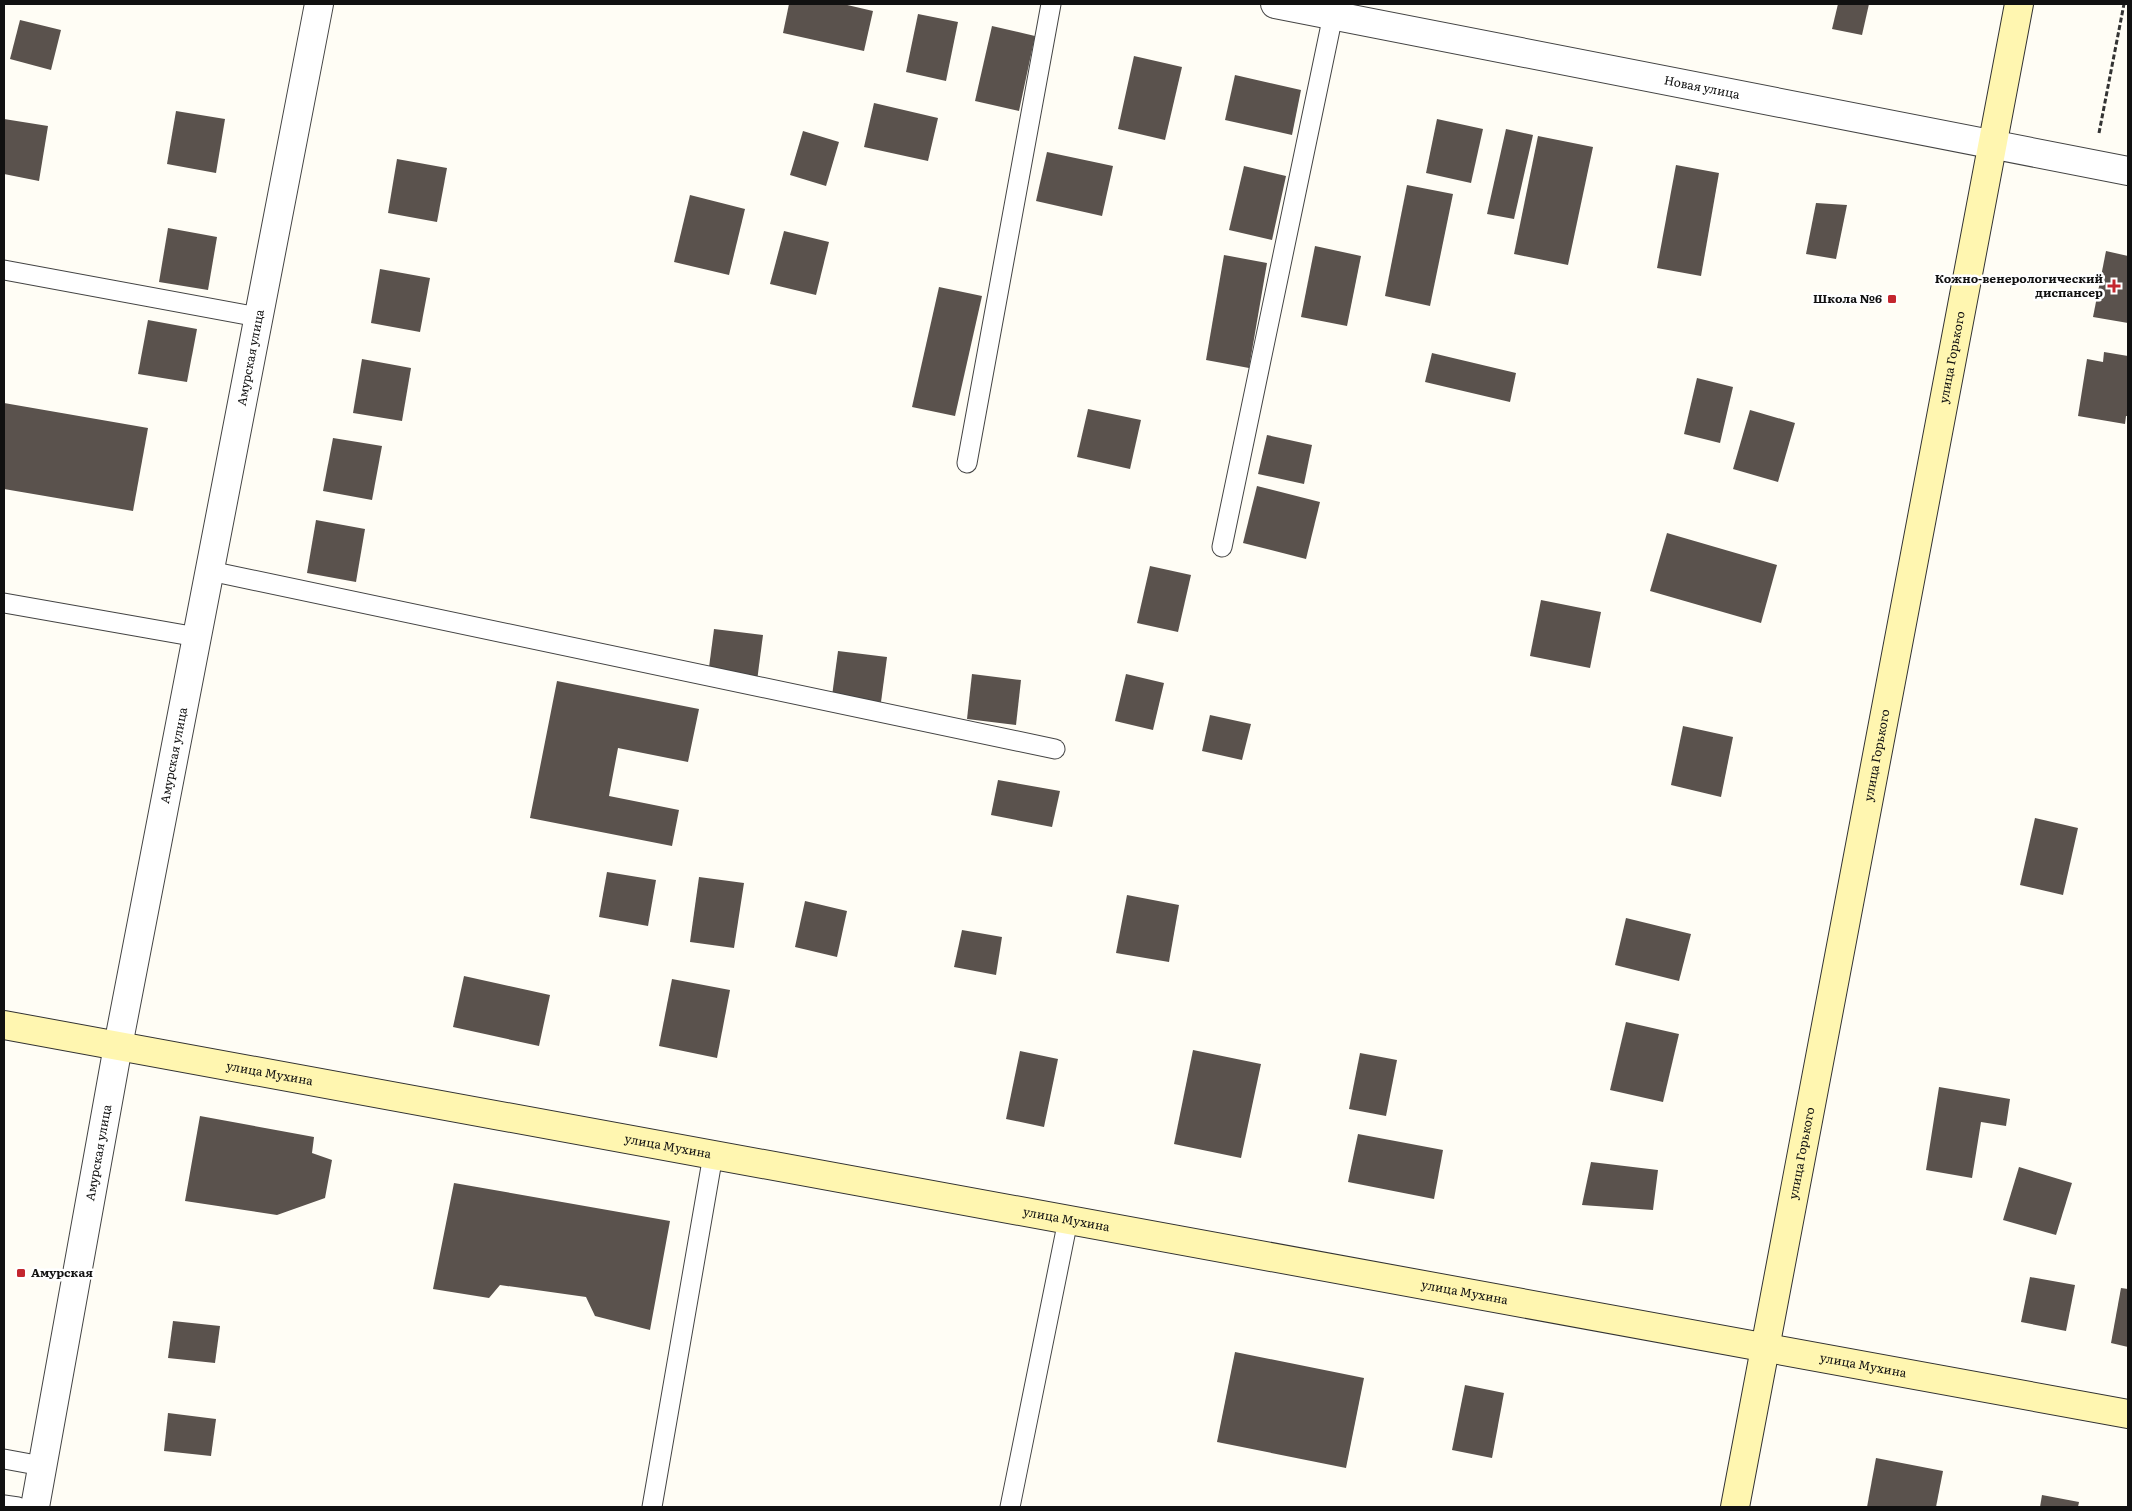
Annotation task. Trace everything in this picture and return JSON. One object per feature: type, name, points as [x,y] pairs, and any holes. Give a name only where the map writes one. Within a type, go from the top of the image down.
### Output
[{"type":"main road","name":"улица Горького","points":[[1735,1507],[2020,4]]},
{"type":"main road","name":"улица Мухина","points":[[4,1024],[2128,1414]]},
{"type":"street","name":"Амурская улица","points":[[35,1507],[118,1046],[318,4]]},
{"type":"street","name":"Новая улица","points":[[1276,4],[2128,171]]},
{"type":"lane","points":[[967,462],[1051,4]]},
{"type":"lane","points":[[1222,547],[1332,15]]},
{"type":"lane","points":[[4,270],[258,317]]},
{"type":"lane","points":[[210,571],[1055,750]]},
{"type":"lane","points":[[4,603],[197,636]]},
{"type":"lane","points":[[652,1507],[713,1155]]},
{"type":"lane","points":[[1010,1507],[1068,1220]]},
{"type":"lane","points":[[4,1459],[42,1466]]},
{"type":"lane","points":[[4,1505],[18,1507]]},
{"type":"path","points":[[2094,164],[2124,4]]},
{"type":"building","points":[[789,4],[843,4],[873,11],[864,51],[783,33]]},
{"type":"building","points":[[1838,4],[1869,4],[1862,35],[1832,29]]},
{"type":"building","points":[[918,14],[958,22],[946,81],[906,72]]},
{"type":"building","points":[[20,20],[61,30],[51,70],[10,59]]},
{"type":"building","points":[[992,26],[1035,36],[1019,111],[975,101]]},
{"type":"building","points":[[1134,56],[1182,67],[1165,140],[1118,129]]},
{"type":"building","points":[[1235,75],[1301,90],[1292,135],[1225,120]]},
{"type":"building","points":[[874,103],[938,118],[928,161],[864,147]]},
{"type":"building","points":[[176,111],[225,119],[216,173],[167,164]]},
{"type":"building","points":[[4,119],[48,126],[39,181],[4,174]]},
{"type":"building","points":[[1437,119],[1483,129],[1471,183],[1426,173]]},
{"type":"building","points":[[1506,129],[1533,135],[1514,219],[1487,214]]},
{"type":"building","points":[[803,131],[839,142],[826,186],[790,175]]},
{"type":"building","points":[[1538,136],[1593,147],[1568,265],[1514,254]]},
{"type":"building","points":[[1047,152],[1113,166],[1102,216],[1036,201]]},
{"type":"building","points":[[397,159],[447,168],[437,222],[388,213]]},
{"type":"building","points":[[1676,165],[1719,173],[1701,276],[1657,268]]},
{"type":"building","points":[[1244,166],[1286,176],[1272,240],[1229,230]]},
{"type":"building","points":[[1407,185],[1453,194],[1430,306],[1385,296]]},
{"type":"building","points":[[690,195],[745,209],[729,275],[674,262]]},
{"type":"building","points":[[1816,203],[1847,205],[1836,259],[1806,254]]},
{"type":"building","points":[[168,228],[217,237],[208,290],[159,282]]},
{"type":"building","points":[[784,231],[829,242],[816,295],[770,284]]},
{"type":"building","points":[[1315,246],[1361,256],[1347,326],[1301,317]]},
{"type":"building","name":"Кожно-венерологический диспансер","points":[[2106,251],[2128,256],[2128,323],[2093,317]]},
{"type":"building","points":[[1224,255],[1267,263],[1249,368],[1206,360]]},
{"type":"building","points":[[380,269],[430,278],[420,332],[371,323]]},
{"type":"building","points":[[939,287],[982,296],[955,416],[912,407]]},
{"type":"building","points":[[148,320],[197,329],[187,382],[138,374]]},
{"type":"building","points":[[2104,352],[2128,356],[2128,416],[2126,416],[2125,424],[2078,416],[2087,359],[2103,362]]},
{"type":"building","points":[[1432,353],[1516,373],[1510,402],[1425,382]]},
{"type":"building","points":[[362,359],[411,368],[402,421],[353,413]]},
{"type":"building","points":[[1697,378],[1733,387],[1720,443],[1684,434]]},
{"type":"building","points":[[4,403],[148,428],[133,511],[4,489]]},
{"type":"building","points":[[1088,409],[1141,420],[1130,469],[1077,457]]},
{"type":"building","points":[[1750,410],[1795,423],[1778,482],[1733,469]]},
{"type":"building","points":[[1267,435],[1312,445],[1304,484],[1258,474]]},
{"type":"building","points":[[333,438],[382,446],[372,500],[323,491]]},
{"type":"building","points":[[1257,486],[1320,502],[1306,559],[1243,543]]},
{"type":"building","points":[[316,520],[365,529],[356,582],[307,573]]},
{"type":"building","points":[[1667,533],[1777,565],[1761,623],[1650,591]]},
{"type":"building","points":[[1150,566],[1191,575],[1178,632],[1137,623]]},
{"type":"building","points":[[1541,600],[1601,612],[1590,668],[1530,656]]},
{"type":"building","points":[[714,629],[763,635],[757,681],[708,675]]},
{"type":"building","points":[[838,651],[887,657],[881,702],[832,696]]},
{"type":"building","points":[[972,674],[1021,680],[1016,725],[967,719]]},
{"type":"building","points":[[1126,674],[1164,683],[1153,730],[1115,721]]},
{"type":"building","points":[[557,681],[699,709],[688,762],[618,748],[609,796],[679,810],[672,846],[530,818]]},
{"type":"building","points":[[1210,715],[1251,724],[1242,760],[1202,751]]},
{"type":"building","points":[[1683,726],[1733,737],[1721,797],[1671,785]]},
{"type":"building","points":[[998,780],[1060,791],[1052,827],[991,815]]},
{"type":"building","points":[[2035,818],[2078,828],[2063,895],[2020,885]]},
{"type":"building","points":[[607,872],[656,880],[648,926],[599,917]]},
{"type":"building","points":[[699,877],[744,883],[734,948],[690,942]]},
{"type":"building","points":[[1127,895],[1179,905],[1169,962],[1116,953]]},
{"type":"building","points":[[805,901],[847,911],[837,957],[795,947]]},
{"type":"building","points":[[1626,918],[1691,934],[1679,981],[1615,965]]},
{"type":"building","points":[[962,930],[1002,937],[996,975],[954,967]]},
{"type":"building","points":[[464,976],[550,995],[539,1046],[453,1027]]},
{"type":"building","points":[[672,979],[730,990],[717,1058],[659,1046]]},
{"type":"building","points":[[1626,1022],[1679,1034],[1663,1102],[1610,1090]]},
{"type":"building","points":[[1193,1050],[1261,1064],[1241,1158],[1174,1144]]},
{"type":"building","points":[[1020,1051],[1058,1059],[1044,1127],[1006,1119]]},
{"type":"building","points":[[1360,1053],[1397,1060],[1386,1116],[1349,1109]]},
{"type":"building","points":[[1939,1087],[2010,1099],[2006,1126],[1981,1122],[1972,1178],[1926,1170]]},
{"type":"building","points":[[200,1116],[314,1137],[312,1153],[332,1160],[325,1198],[277,1215],[185,1201]]},
{"type":"building","points":[[1358,1134],[1443,1150],[1434,1199],[1348,1182]]},
{"type":"building","points":[[1591,1162],[1658,1170],[1653,1210],[1582,1205]]},
{"type":"building","points":[[2019,1167],[2072,1183],[2056,1235],[2003,1220]]},
{"type":"building","points":[[454,1183],[670,1221],[650,1330],[595,1316],[586,1297],[500,1285],[489,1298],[433,1289]]},
{"type":"building","points":[[2030,1277],[2075,1285],[2066,1331],[2021,1322]]},
{"type":"building","points":[[2121,1288],[2128,1289],[2128,1347],[2111,1343]]},
{"type":"building","points":[[173,1321],[220,1326],[215,1363],[168,1358]]},
{"type":"building","points":[[1235,1352],[1364,1378],[1346,1468],[1217,1442]]},
{"type":"building","points":[[1465,1385],[1504,1393],[1492,1458],[1452,1450]]},
{"type":"building","points":[[168,1413],[216,1419],[211,1456],[164,1451]]},
{"type":"building","points":[[1876,1458],[1943,1471],[1936,1507],[1867,1507]]},
{"type":"building","points":[[2042,1495],[2079,1502],[2078,1507],[2040,1507]]},
{"type":"place","name":"Кожно-венерологический диспансер","points":[[2114,286]]},
{"type":"place","name":"Школа №6","points":[[1892,299]]},
{"type":"place","name":"Амурская","points":[[21,1273]]}]
